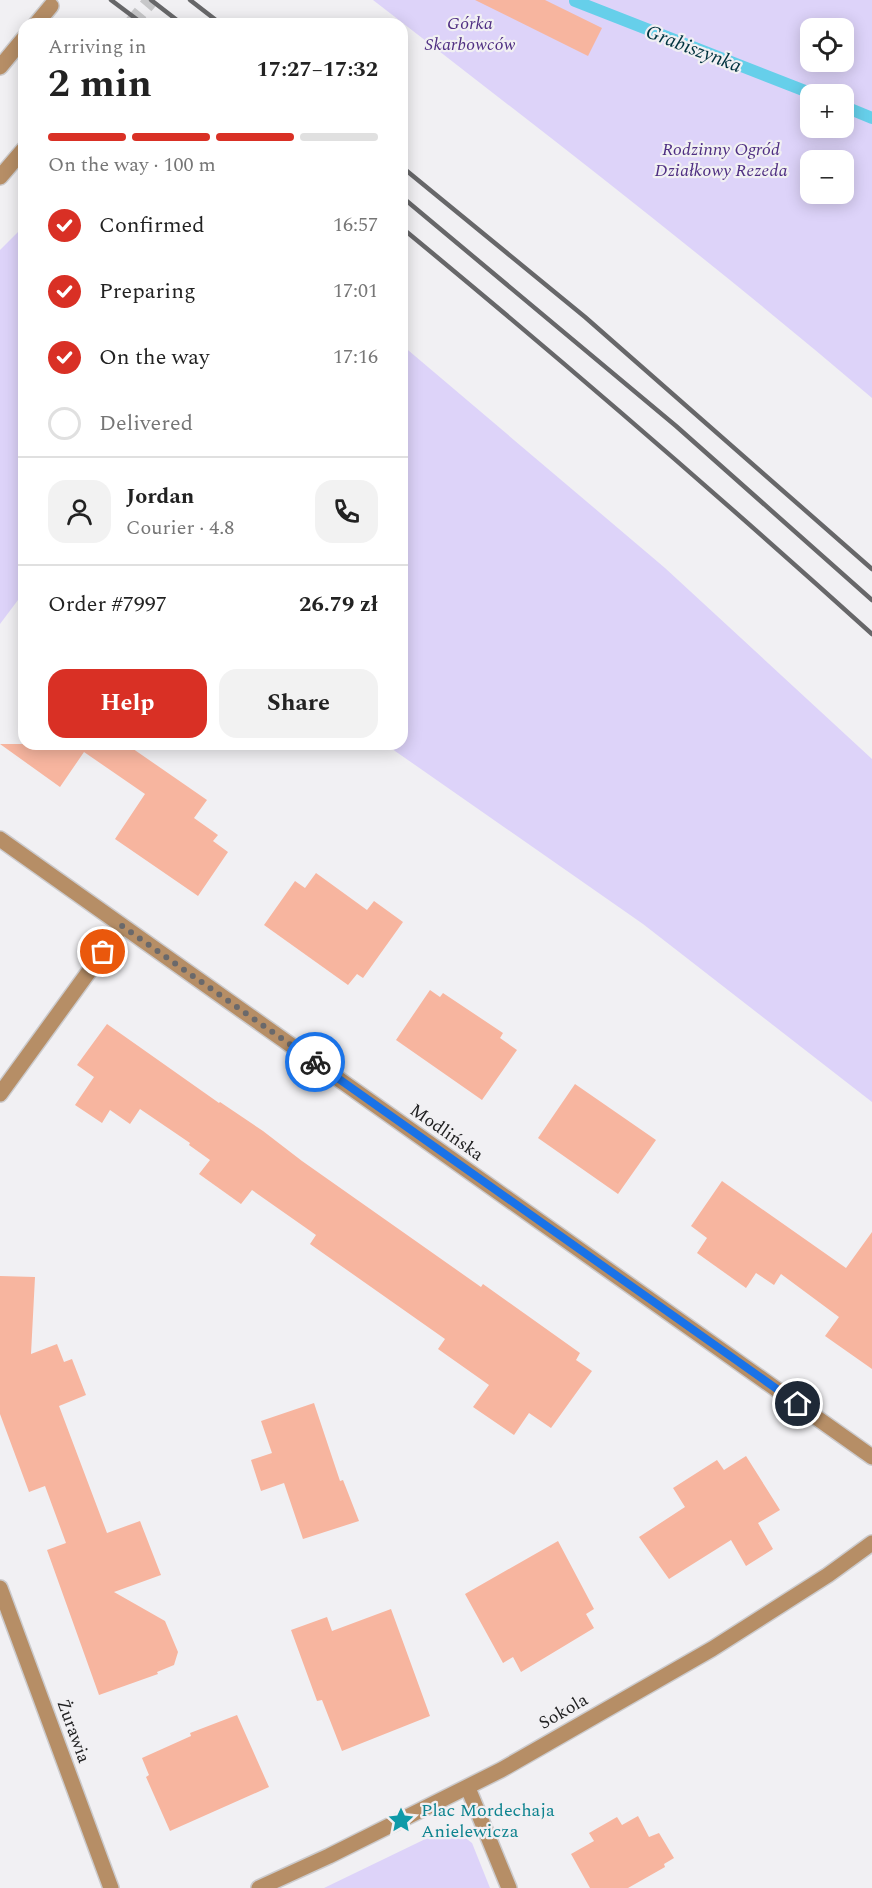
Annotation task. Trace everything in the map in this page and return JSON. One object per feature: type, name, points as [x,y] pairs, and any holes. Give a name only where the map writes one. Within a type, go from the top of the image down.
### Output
[{"type":"street","points":[[41,18],[51,6]]},
{"type":"street","points":[[0,67],[18,45]]},
{"type":"street","points":[[0,177],[18,156]]},
{"type":"street","name":"Modlińska","points":[[0,839],[872,1457]]},
{"type":"street","points":[[0,1094],[122,926]]},
{"type":"street","name":"Sokola","points":[[259,1888],[468,1788],[712,1648],[828,1575],[872,1543]]},
{"type":"street","name":"Żurawia","points":[[0,1588],[111,1888]]},
{"type":"street","points":[[468,1788],[509,1888]]},
{"type":"green space","name":"Rodzinny Ogród Działkowy Rezeda","points":[[373,0],[872,0],[872,398],[687,246],[408,27],[408,18],[396,18]]},
{"type":"green space","points":[[18,232],[18,600],[0,624],[0,250]]},
{"type":"green space","points":[[408,350],[665,568],[872,759],[872,1102],[643,924],[394,750],[408,750]]},
{"type":"green space","points":[[444,1830],[459,1833],[472,1843],[490,1888],[324,1888]]},
{"type":"building","points":[[475,0],[545,0],[602,28],[588,56]]},
{"type":"building","points":[[0,744],[18,744],[18,750],[135,750],[207,800],[194,818],[218,835],[213,841],[228,852],[198,896],[115,839],[145,794],[84,752],[60,787]]},
{"type":"building","points":[[316,873],[367,910],[374,901],[403,922],[363,978],[357,974],[348,985],[264,925],[295,881],[305,888]]},
{"type":"building","points":[[430,990],[440,997],[443,993],[503,1033],[500,1038],[517,1050],[482,1100],[396,1040]]},
{"type":"building","points":[[107,1024],[263,1131],[481,1287],[483,1284],[580,1353],[576,1360],[592,1371],[551,1428],[529,1413],[514,1435],[473,1407],[489,1385],[438,1349],[445,1339],[310,1244],[316,1235],[252,1190],[241,1204],[199,1174],[210,1160],[189,1145],[190,1143],[140,1109],[130,1124],[110,1110],[102,1123],[75,1105],[94,1077],[77,1065]]},
{"type":"building","points":[[575,1084],[656,1140],[618,1194],[538,1138]]},
{"type":"building","points":[[722,1181],[846,1268],[872,1232],[872,1369],[825,1336],[839,1317],[781,1274],[774,1285],[756,1273],[746,1288],[697,1253],[707,1238],[691,1226]]},
{"type":"building","points":[[0,1276],[35,1277],[31,1354],[57,1344],[64,1362],[72,1359],[86,1395],[59,1406],[107,1533],[140,1521],[161,1575],[114,1592],[165,1621],[178,1652],[174,1665],[157,1672],[158,1674],[99,1695],[47,1550],[66,1543],[45,1486],[29,1492],[0,1414]]},
{"type":"building","points":[[314,1403],[340,1481],[343,1480],[359,1521],[303,1539],[284,1483],[261,1491],[251,1460],[272,1453],[261,1421]]},
{"type":"building","points":[[746,1456],[780,1510],[758,1523],[773,1549],[746,1566],[731,1540],[669,1579],[639,1537],[685,1507],[673,1488],[717,1460],[724,1470]]},
{"type":"building","points":[[558,1541],[594,1609],[586,1614],[594,1628],[521,1672],[513,1657],[503,1663],[465,1594]]},
{"type":"building","points":[[391,1609],[430,1716],[342,1751],[322,1700],[317,1701],[291,1630],[327,1617],[332,1631]]},
{"type":"building","points":[[237,1715],[269,1787],[170,1831],[146,1777],[149,1775],[142,1758],[191,1736],[190,1733]]},
{"type":"building","points":[[638,1816],[649,1837],[659,1833],[674,1858],[664,1864],[665,1867],[628,1888],[590,1888],[571,1854],[594,1841],[589,1833],[617,1817],[622,1825]]},
{"type":"waterway","name":"Grabiszynka","points":[[575,1],[800,89]]},
{"type":"waterway","name":"Grabiszynka","points":[[854,111],[872,118]]},
{"type":"tunnel","points":[[136,18],[151,0]]},
{"type":"railway","points":[[111,0],[135,18]]},
{"type":"railway","points":[[151,0],[174,18]]},
{"type":"railway","points":[[190,0],[213,18]]},
{"type":"railway","points":[[408,172],[585,317],[872,569]]},
{"type":"railway","points":[[408,202],[676,426],[872,600]]},
{"type":"railway","points":[[408,233],[639,428],[872,634]]},
{"type":"way so far","points":[[103,952],[122,926],[315,1062]]},
{"type":"place","name":"Plac Mordechaja Anielewicza","points":[[401,1820]]},
{"type":"route","points":[[315,1062],[798,1404]]},
{"type":"park label","name":"Górka Skarbowców","points":[[470,33]]}]
